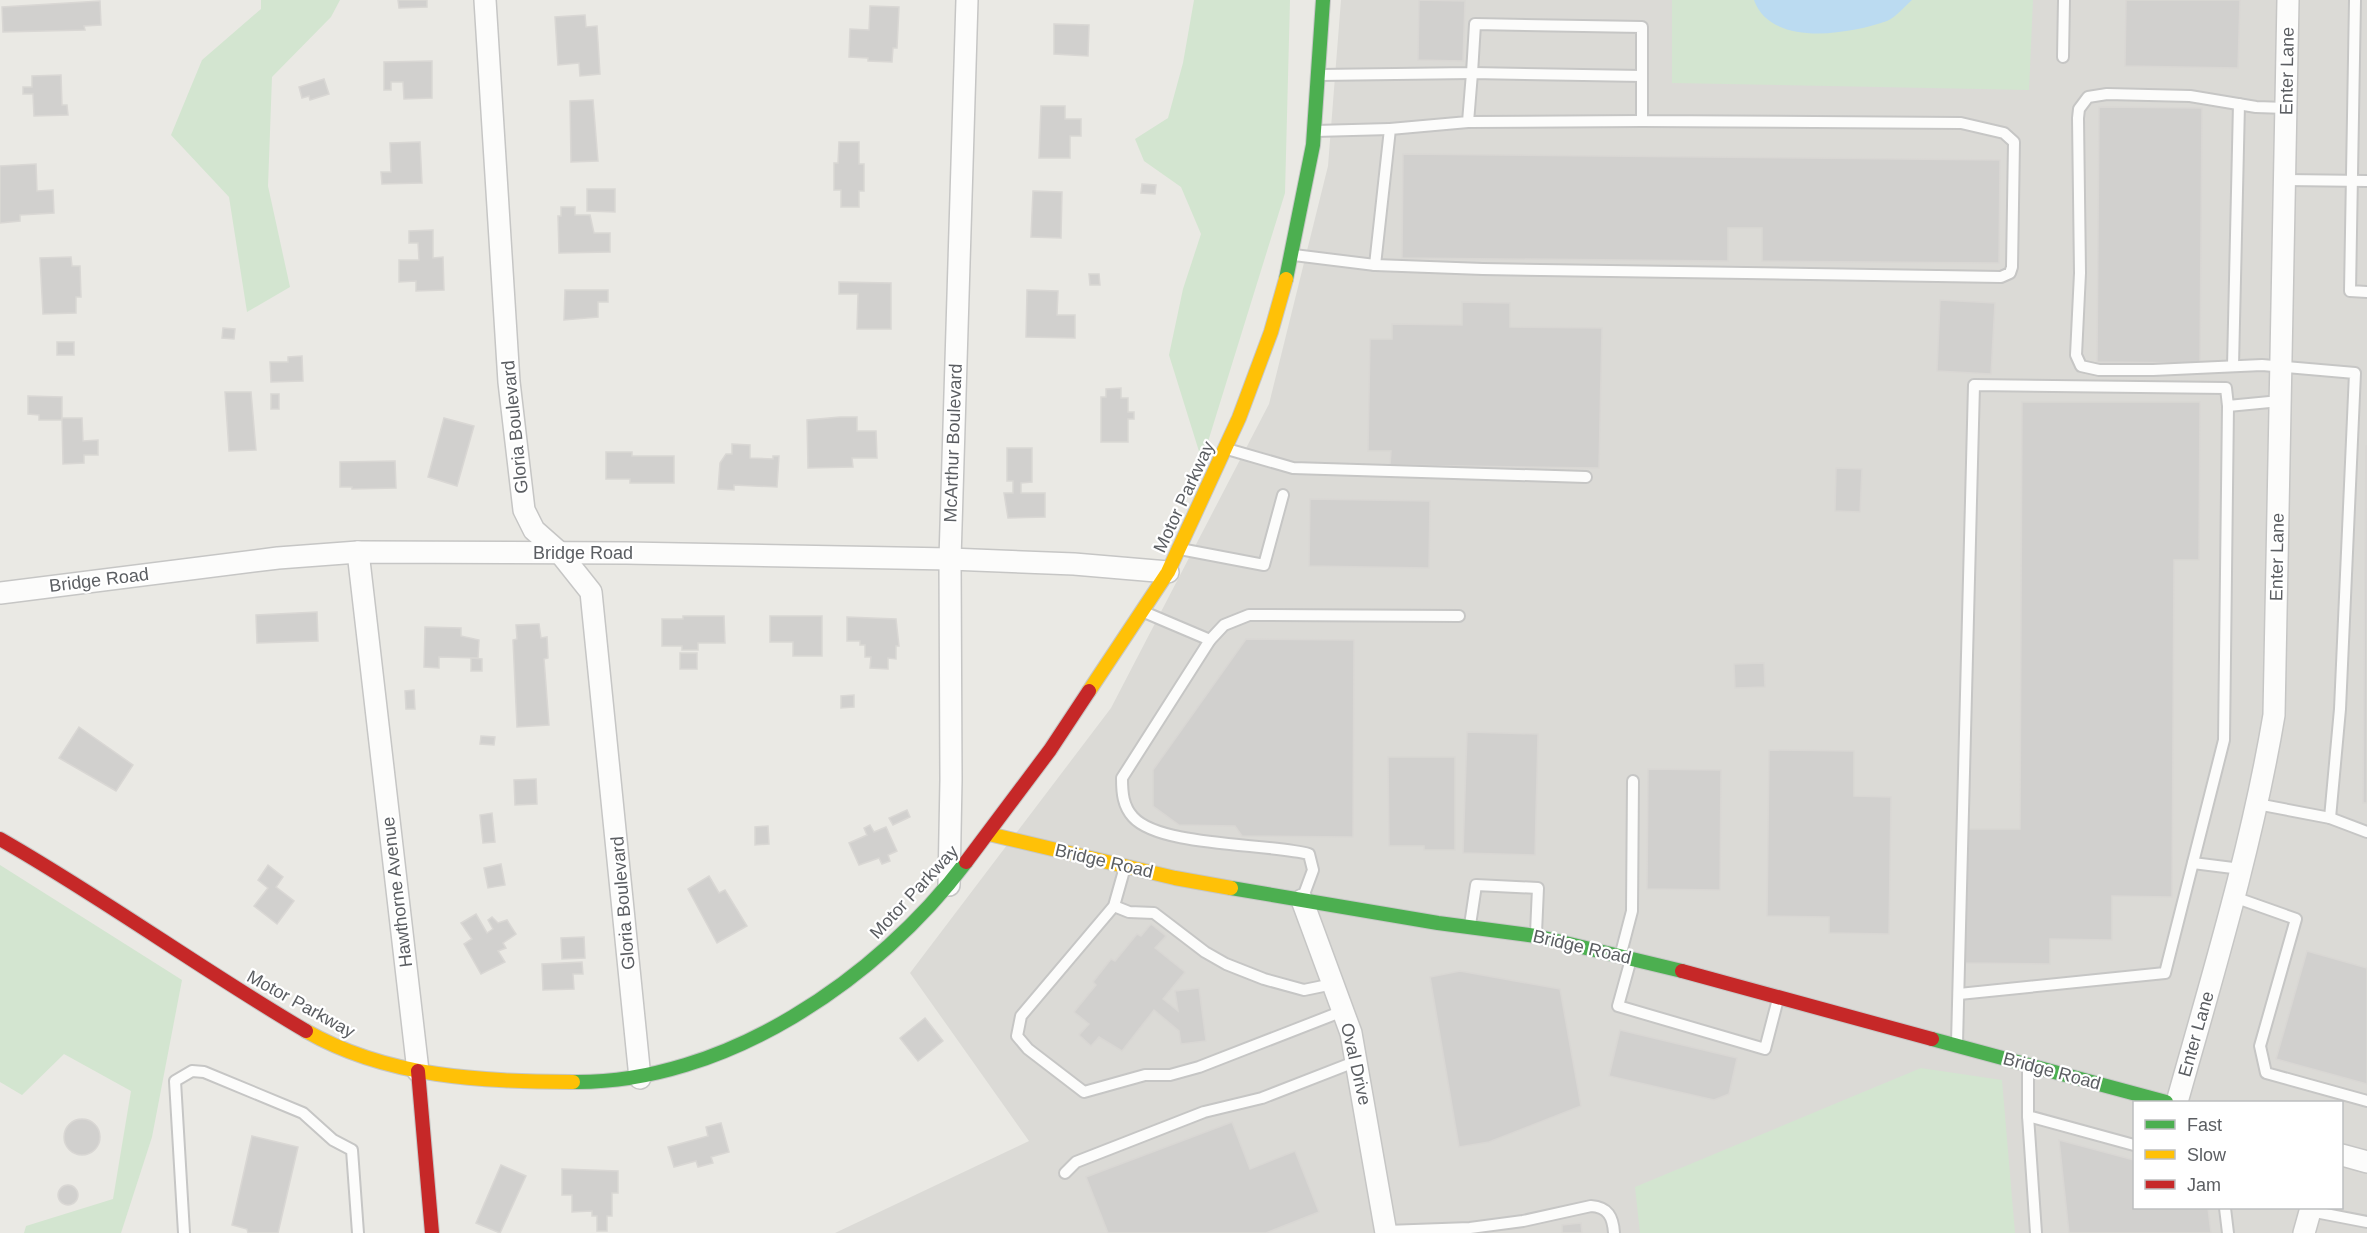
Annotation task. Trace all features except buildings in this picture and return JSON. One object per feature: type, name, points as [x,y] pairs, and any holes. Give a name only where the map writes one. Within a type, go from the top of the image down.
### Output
[{"type":"main road","name":"Motor Parkway","points":[[0,838],[51,868],[259,1003],[326,1042],[367,1059],[418,1071],[495,1081],[551,1082],[640,1078],[713,1054],[772,1029],[836,989],[891,946],[949,885],[989,834],[1143,612],[1180,549],[1226,449],[1271,332],[1293,255],[1314,131],[1323,0]]},
{"type":"main road","name":"Bridge Road","points":[[989,834],[1175,878],[1536,936],[1625,957],[2162,1101]]},
{"type":"main road","name":"Hawthorne Avenue","points":[[418,1071],[432,1233]]},
{"type":"street","name":"Gloria Boulevard","points":[[485,0],[508,382],[516,464],[524,510],[534,530],[560,553],[591,592],[640,1078]]},
{"type":"street","name":"McArthur Boulevard","points":[[949,885],[950,559],[967,0]]},
{"type":"street","name":"Enter Lane","points":[[2177,1101],[2234,897],[2257,804],[2274,715],[2288,0]]},
{"type":"street","name":"Bridge Road","points":[[0,593],[278,558],[358,552],[950,559],[1074,564],[1168,572]]},
{"type":"street","name":"Hawthorne Avenue","points":[[358,552],[418,1071]]},
{"type":"street","name":"Oval Drive","points":[[1302,900],[1352,1033],[1386,1232]]},
{"type":"street","points":[[2343,1155],[2367,1162]]},
{"type":"street","points":[[2304,1233],[2311,1209]]},
{"type":"lane","points":[[2063,57],[2064,0]]},
{"type":"lane","points":[[2355,0],[2350,291],[2367,292]]},
{"type":"lane","points":[[1468,122],[1475,24],[1642,27],[1642,121]]},
{"type":"lane","points":[[1319,75],[1472,73],[1642,76]]},
{"type":"lane","points":[[2286,108],[2239,104],[2190,96],[2107,94],[2088,97],[2079,109],[2078,118],[2080,234],[2076,355],[2078,364],[2099,370],[2281,366],[2355,373],[2340,709],[2330,818]]},
{"type":"lane","points":[[2233,366],[2239,104]]},
{"type":"lane","points":[[1293,255],[1375,265],[2001,277],[2010,273],[2012,267],[2014,142],[2004,133],[1961,123],[1468,122],[1390,129],[1314,131]]},
{"type":"lane","points":[[1375,265],[1390,129]]},
{"type":"lane","points":[[2284,180],[2367,181]]},
{"type":"lane","points":[[1957,1046],[1974,385],[2226,388],[2228,406],[2224,740],[2165,974],[1959,994]]},
{"type":"lane","points":[[2228,406],[2280,401]]},
{"type":"lane","points":[[1226,449],[1293,468],[1586,477]]},
{"type":"lane","points":[[1180,549],[1264,565],[1283,495]]},
{"type":"lane","points":[[1143,612],[1210,640]]},
{"type":"lane","points":[[1302,900],[1313,870],[1309,854],[1168,836],[1134,818],[1122,799],[1122,778],[1210,640],[1224,625],[1249,615],[1460,616]]},
{"type":"lane","points":[[1633,781],[1632,911],[1618,1006],[1765,1049],[1778,998]]},
{"type":"lane","points":[[2257,804],[2330,818],[2367,832]]},
{"type":"lane","points":[[2193,863],[2241,869]]},
{"type":"lane","points":[[1125,866],[1114,906],[1021,1017],[1017,1036],[1028,1048],[1084,1092],[1145,1075],[1170,1075],[1199,1067],[1343,1011]]},
{"type":"lane","points":[[1470,927],[1476,885],[1538,888],[1536,936]]},
{"type":"lane","points":[[2234,897],[2296,919],[2260,1046],[2266,1073],[2367,1101]]},
{"type":"lane","points":[[1114,906],[1129,912],[1154,913],[1205,952],[1226,964],[1264,979],[1304,990],[1333,984]]},
{"type":"lane","points":[[1065,1173],[1076,1162],[1204,1112],[1262,1098],[1357,1061]]},
{"type":"lane","points":[[2028,1065],[2028,1116],[2036,1233]]},
{"type":"lane","points":[[184,1233],[175,1081],[192,1071],[204,1072],[303,1113],[333,1140],[348,1146],[352,1150],[358,1233]]},
{"type":"lane","points":[[2028,1116],[2133,1145]]},
{"type":"lane","points":[[1386,1232],[1453,1231],[1522,1221],[1591,1206],[1601,1207],[1608,1212],[1613,1221],[1614,1233]]},
{"type":"lane","points":[[2225,1209],[2228,1233]]},
{"type":"lane","points":[[2311,1209],[2367,1222]]},
{"type":"shaded area","points":[[1341,0],[2367,0],[2367,1233],[835,1233],[1029,1141],[910,973],[1111,708],[1269,404],[1328,166]]},
{"type":"green space","points":[[261,0],[340,0],[331,17],[272,77],[268,186],[290,287],[247,312],[229,197],[171,135],[202,60],[261,9]]},
{"type":"green space","points":[[1194,0],[1290,0],[1285,193],[1202,461],[1169,355],[1183,289],[1201,234],[1181,187],[1144,161],[1135,139],[1168,118],[1183,63]]},
{"type":"green space","points":[[1672,0],[2033,0],[2029,90],[1672,83]]},
{"type":"green space","points":[[0,865],[182,980],[152,1137],[121,1233],[24,1233],[26,1226],[113,1199],[131,1091],[64,1054],[22,1095],[0,1082]]},
{"type":"green space","points":[[1921,1068],[2002,1080],[2015,1233],[1640,1233],[1635,1187]]},
{"type":"water","points":[[1754,0],[1912,0],[1887,21],[1853,30],[1813,33],[1794,31],[1777,25],[1763,15]]},
{"type":"traffic: fast","points":[[1286,279],[1313,145],[1323,0]]},
{"type":"traffic: fast","points":[[573,1082],[630,1078],[686,1065],[741,1044],[793,1017],[843,984],[889,946],[930,905],[966,862]]},
{"type":"traffic: fast","points":[[1231,888],[1438,923],[1536,936],[1682,971]]},
{"type":"traffic: fast","points":[[1932,1039],[2162,1101]]},
{"type":"traffic: slow","points":[[1089,691],[1168,572],[1239,418],[1271,332],[1286,279]]},
{"type":"traffic: slow","points":[[989,834],[1175,878],[1231,888]]},
{"type":"traffic: slow","points":[[306,1031],[337,1047],[402,1068],[470,1078],[573,1082]]},
{"type":"traffic: jam","points":[[966,862],[1050,750],[1089,691]]},
{"type":"traffic: jam","points":[[0,839],[306,1031]]},
{"type":"traffic: jam","points":[[1682,971],[1932,1039]]},
{"type":"traffic: jam","points":[[418,1071],[432,1233]]}]
